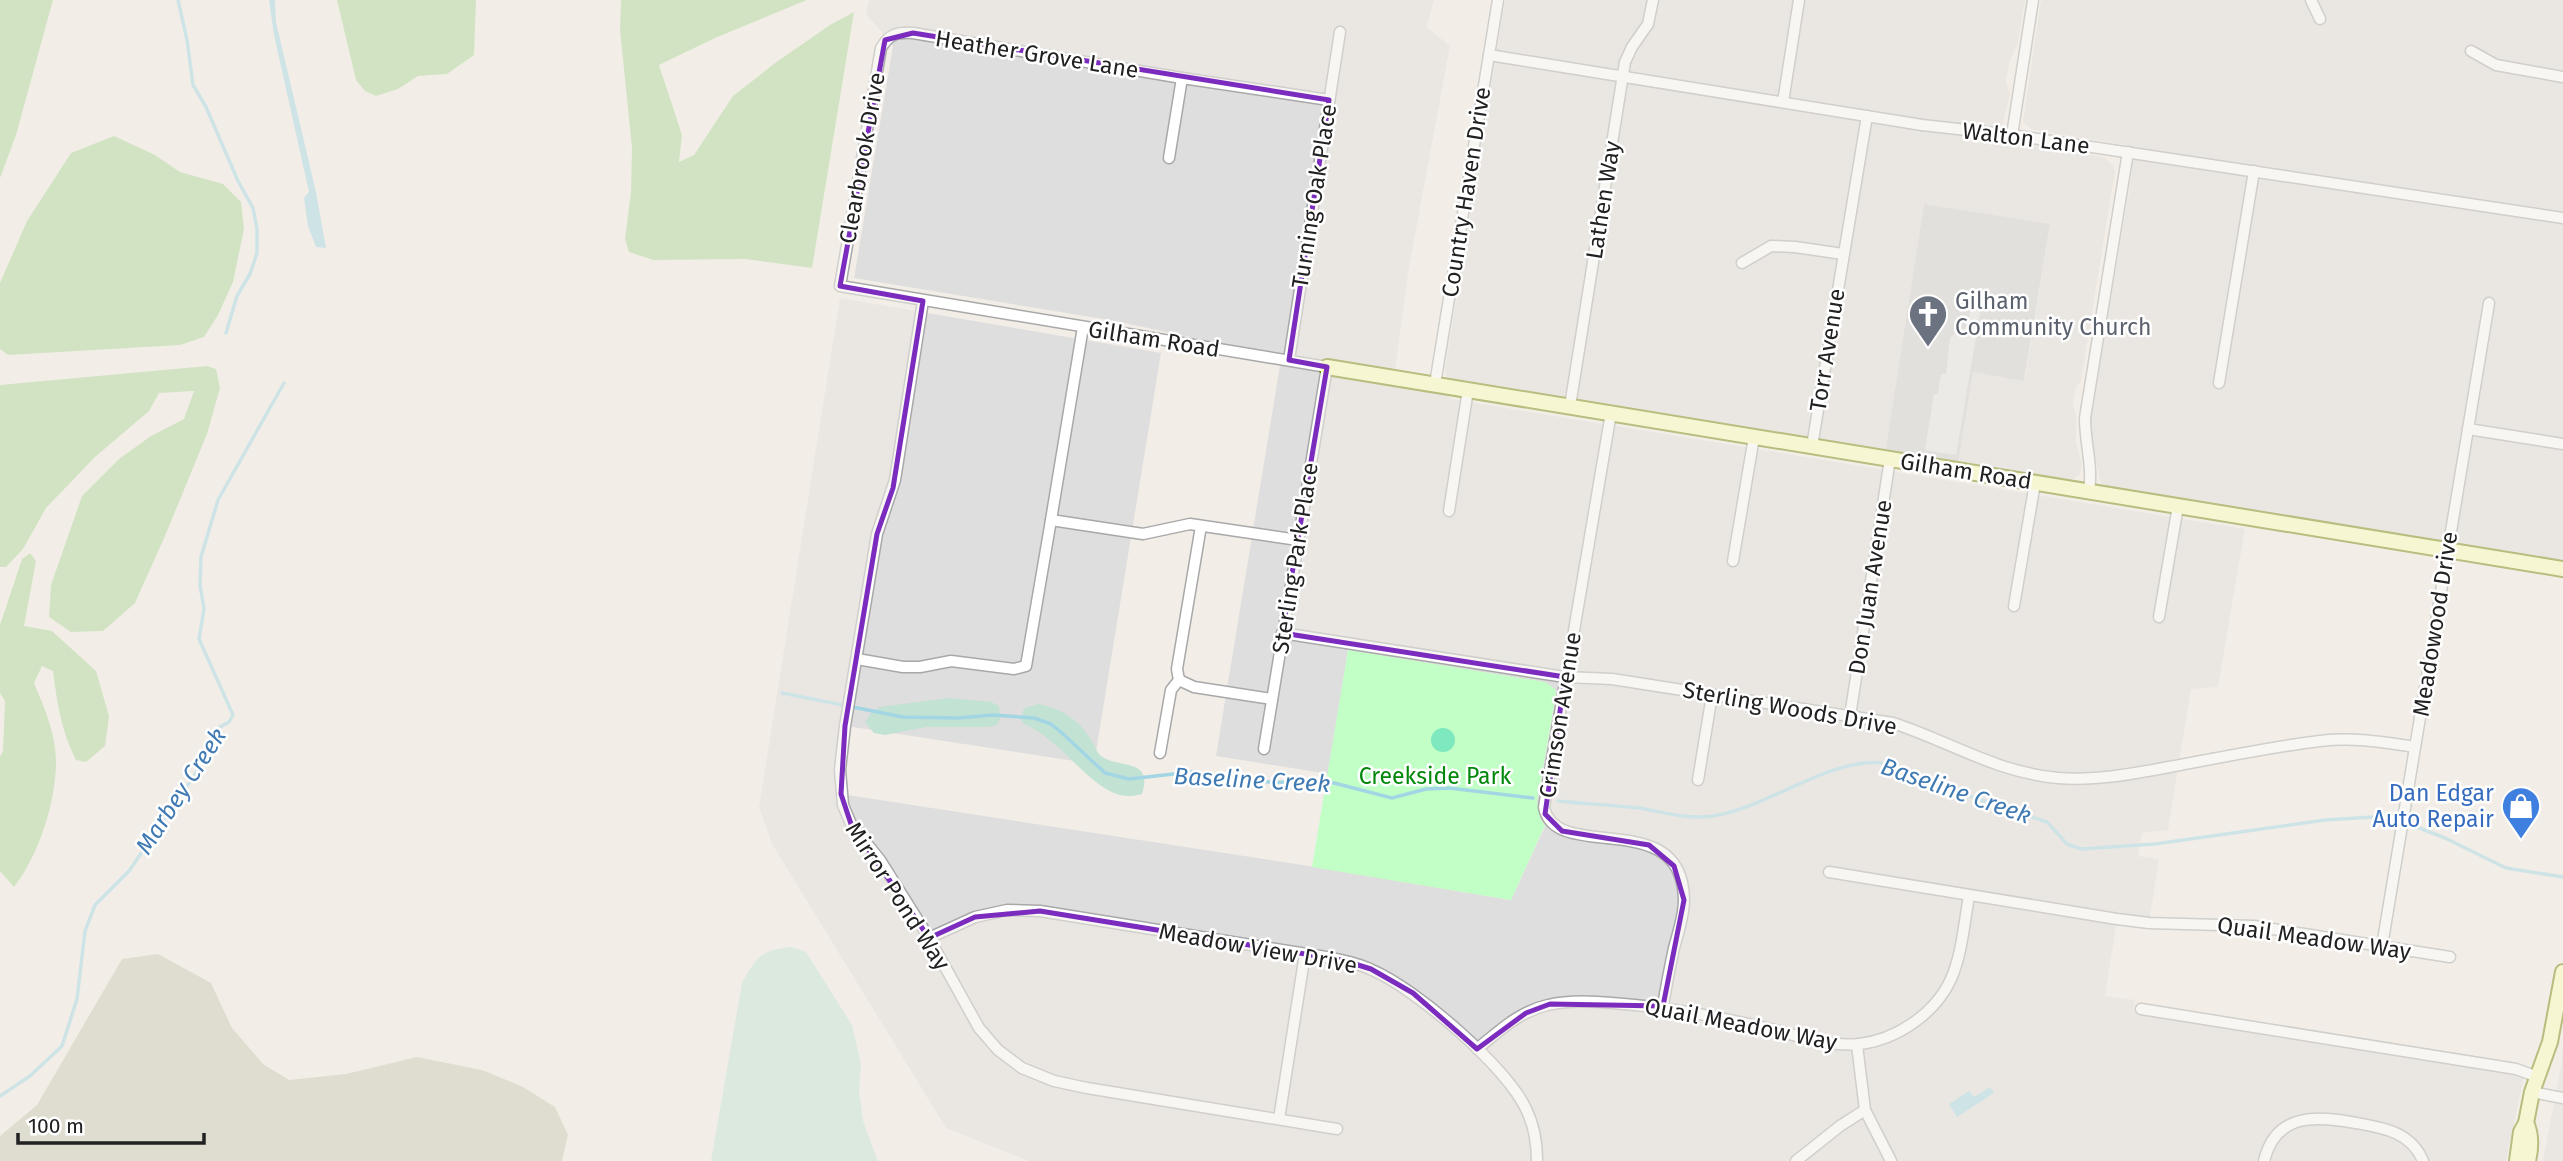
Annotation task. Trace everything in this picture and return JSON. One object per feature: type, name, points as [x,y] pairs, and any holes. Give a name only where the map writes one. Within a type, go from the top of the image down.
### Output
[{"type":"street","name":"Country Haven Drive","points":[[1435,384],[1498,0]]},
{"type":"street","name":"Lathen Way","points":[[1570,406],[1622,77],[1628,54],[1648,24],[1653,0]]},
{"type":"street","points":[[1783,102],[1799,0]]},
{"type":"street","points":[[2012,135],[2033,0]]},
{"type":"street","points":[[2311,0],[2320,19]]},
{"type":"street","name":"Turning Oak Place","points":[[1289,360],[1340,32]]},
{"type":"street","name":"Heather Grove Lane","points":[[893,34],[913,33],[1329,100]]},
{"type":"street","name":"Clearbrook Drive","points":[[840,286],[881,48],[885,40],[893,34]]},
{"type":"street","points":[[2471,51],[2496,65],[2563,77]]},
{"type":"street","name":"Walton Lane","points":[[1489,55],[1934,127],[2012,135],[2563,218]]},
{"type":"street","points":[[1169,158],[1182,78]]},
{"type":"street","name":"Torr Avenue","points":[[1812,446],[1867,116]]},
{"type":"street","points":[[2089,491],[2091,465],[2085,439],[2085,418],[2128,152]]},
{"type":"street","points":[[2219,383],[2254,171]]},
{"type":"street","points":[[1742,263],[1771,246],[1843,254]]},
{"type":"street","name":"Gilham Road","points":[[840,286],[2563,569]]},
{"type":"street","name":"Mirror Pond Way","points":[[923,301],[895,480],[877,534],[847,715],[840,770],[841,794],[846,815],[880,860],[929,938],[979,1028],[998,1050],[1023,1068],[1054,1081],[1087,1088],[1337,1129]]},
{"type":"street","name":"Meadowood Drive","points":[[2382,946],[2489,303]]},
{"type":"street","points":[[857,659],[903,667],[920,667],[951,661],[1014,669],[1026,666],[1083,327]]},
{"type":"street","name":"Sterling Park Place","points":[[1264,749],[1327,367]]},
{"type":"street","points":[[1449,512],[1468,390]]},
{"type":"street","name":"Crimson Avenue","points":[[1611,413],[1545,792],[1545,814],[1549,821],[1562,831],[1649,845],[1674,866],[1681,881],[1684,900],[1663,1006]]},
{"type":"street","points":[[2468,429],[2563,444]]},
{"type":"street","points":[[1733,561],[1754,437]]},
{"type":"street","name":"Don Juan Avenue","points":[[1850,716],[1891,459]]},
{"type":"street","points":[[2014,606],[2035,482]]},
{"type":"street","points":[[2159,617],[2178,506]]},
{"type":"street","points":[[1051,520],[1148,535],[1185,524],[1298,540]]},
{"type":"street","points":[[1160,753],[1171,690],[1179,680],[1177,669],[1201,526]]},
{"type":"street","name":"Sterling Woods Drive","points":[[1282,634],[1565,677],[1612,679],[1893,723],[1924,733],[1975,758],[2018,771],[2059,778],[2122,776],[2323,740],[2362,739],[2415,747]]},
{"type":"street","points":[[1179,680],[1194,687],[1272,699]]},
{"type":"street","points":[[1698,780],[1712,695]]},
{"type":"street","name":"Quail Meadow Way","points":[[1829,872],[2117,919],[2149,923],[2254,926],[2450,957]]},
{"type":"street","name":"Quail Meadow Way","points":[[1477,1049],[1526,1013],[1550,1004],[1588,1001],[1663,1006],[1700,1012],[1818,1041],[1857,1045],[1885,1039],[1911,1025],[1934,1006],[1950,981],[1958,957],[1969,896]]},
{"type":"street","name":"Meadow View Drive","points":[[929,938],[975,917],[1007,910],[1029,911],[1305,954],[1359,965],[1385,976],[1424,1002],[1477,1049],[1521,1098],[1531,1120],[1537,1161]]},
{"type":"street","points":[[1279,1119],[1305,954]]},
{"type":"street","points":[[2517,1161],[2521,1132],[2526,1123],[2532,1092],[2550,1042],[2563,972]]},
{"type":"street","points":[[2141,1009],[2516,1069],[2538,1077]]},
{"type":"street","points":[[1857,1045],[1865,1110],[1891,1161]]},
{"type":"street","points":[[2532,1092],[2563,1098]]},
{"type":"street","points":[[1796,1161],[1865,1110]]},
{"type":"street","points":[[2264,1161],[2267,1150],[2279,1132],[2309,1117],[2386,1128],[2410,1141],[2423,1161]]},
{"type":"street","points":[[2526,1123],[2530,1130],[2528,1161]]},
{"type":"highlighted area","points":[[913,33],[1329,100],[1289,360],[1327,367],[1282,633],[1565,677],[1545,814],[1562,831],[1649,845],[1674,866],[1684,900],[1663,1006],[1550,1004],[1526,1013],[1477,1049],[1413,993],[1371,969],[1342,960],[1040,911],[975,917],[929,938],[851,824],[841,794],[845,726],[877,534],[893,488],[923,301],[840,286],[885,40]]},
{"type":"shaded area","points":[[869,0],[1434,0],[1427,27],[1450,46],[1408,273],[1395,372],[1241,348],[1115,321],[854,278],[893,46],[866,14]]},
{"type":"shaded area","points":[[1505,0],[2025,0],[2018,43],[2010,61],[2006,81],[2010,94],[1999,139],[2104,157],[2113,165],[2115,171],[2081,381],[2076,388],[2073,403],[2076,413],[2076,441],[2082,465],[2080,474],[2070,482],[1958,464],[1973,372],[2025,380],[2050,225],[1924,204],[1885,453],[1455,383],[1447,378],[1445,369]]},
{"type":"shaded area","points":[[2041,0],[2563,0],[2563,561],[2107,488],[2100,481],[2089,429],[2132,174],[2132,146],[2033,130],[2023,122]]},
{"type":"shaded area","name":"Gilham Community Church","points":[[1924,204],[2050,224],[2024,381],[1973,372],[1958,464],[1885,453]]},
{"type":"shaded area","points":[[840,298],[1161,353],[1094,764],[846,726],[841,794],[1316,867],[1511,900],[1545,826],[1541,821],[1537,802],[1556,694],[1348,650],[1329,774],[1216,756],[1281,359],[1435,384],[1451,399],[2245,529],[2218,687],[2191,689],[2168,830],[2142,833],[2138,856],[2159,859],[2149,923],[2117,920],[2105,996],[2135,1000],[2133,1012],[2524,1077],[2506,1161],[1029,1161],[946,1128],[772,844],[759,807]]},
{"type":"shaded area","points":[[1972,299],[1982,301],[1956,455],[1925,450],[1934,394],[1938,394],[1941,374],[1946,374],[1950,338],[1957,328],[1967,330]]},
{"type":"shaded area","points":[[949,698],[991,702],[999,706],[1000,719],[997,725],[988,727],[926,727],[885,735],[874,733],[865,722],[873,711],[880,707]]},
{"type":"shaded area","points":[[1039,704],[1063,712],[1076,721],[1101,756],[1139,769],[1144,782],[1142,794],[1125,796],[1108,790],[1085,773],[1050,740],[1024,724],[1021,720],[1024,708]]},
{"type":"shaded area","points":[[792,947],[806,952],[852,1025],[861,1064],[859,1091],[863,1121],[878,1161],[711,1161],[742,983],[761,956],[773,950]]},
{"type":"shaded area","points":[[158,954],[211,983],[232,1028],[263,1064],[289,1080],[346,1074],[417,1057],[482,1070],[523,1087],[555,1107],[568,1135],[562,1161],[0,1161],[0,1136],[37,1105],[122,959]]},
{"type":"shaded area","points":[[2563,1044],[2563,1161],[2543,1161],[2562,1060]]},
{"type":"green space","points":[[0,0],[53,0],[16,135],[0,178]]},
{"type":"green space","points":[[337,0],[476,0],[474,55],[447,74],[418,76],[398,89],[376,96],[365,91],[356,80]]},
{"type":"green space","points":[[621,0],[807,0],[715,38],[659,65],[682,135],[679,162],[694,155],[733,96],[775,63],[854,12],[812,268],[745,259],[653,260],[629,252],[625,239],[631,192],[632,148],[620,30]]},
{"type":"green space","points":[[114,136],[155,155],[180,172],[223,184],[241,202],[244,229],[233,282],[218,315],[204,337],[180,345],[8,355],[0,349],[0,283],[27,221],[71,153]]},
{"type":"green space","points":[[207,366],[216,369],[220,388],[207,434],[135,603],[103,631],[71,632],[49,617],[51,585],[82,496],[119,459],[151,436],[184,419],[194,391],[159,393],[149,411],[95,457],[46,508],[23,549],[6,567],[0,567],[0,385]]},
{"type":"green space","points":[[30,553],[36,561],[24,626],[52,631],[96,671],[109,716],[105,746],[86,762],[76,760],[63,727],[53,671],[42,666],[34,683],[54,741],[56,761],[53,793],[38,844],[14,887],[0,871],[0,757],[3,751],[5,701],[0,693],[0,625],[22,559]]},
{"type":"green space","name":"Creekside Park","points":[[1348,650],[1545,682],[1555,689],[1537,802],[1541,820],[1545,825],[1511,900],[1312,867]]},
{"type":"green space","points":[[1443,728],[1454,735],[1455,740],[1448,751],[1443,752],[1432,745],[1431,740],[1438,729]]},
{"type":"water","points":[[269,0],[275,0],[276,22],[316,192],[326,248],[316,247],[308,226],[304,198],[309,192],[274,35]]},
{"type":"water","points":[[1990,1087],[1994,1093],[1957,1117],[1949,1104],[1969,1091],[1974,1097]]},
{"type":"waterway","points":[[178,0],[193,85],[253,208],[257,229],[257,253],[250,274],[237,296],[226,333]]},
{"type":"waterway","name":"Marbey Creek","points":[[0,1096],[30,1076],[62,1046],[77,999],[85,931],[95,905],[129,871],[196,773],[220,727],[229,722],[233,715],[199,639],[204,609],[200,585],[201,557],[218,500],[284,383]]},
{"type":"waterway","name":"Baseline Creek","points":[[782,693],[903,717],[958,718],[993,715],[1034,718],[1051,724],[1105,773],[1129,779],[1191,772],[1269,782],[1334,783],[1392,798],[1426,789],[1449,788],[1533,798]]},
{"type":"waterway","name":"Baseline Creek","points":[[1558,801],[1639,808],[1685,816],[1713,816],[1755,804],[1842,768],[1862,763],[1882,763],[2047,822],[2067,844],[2081,849],[2155,844],[2325,820],[2373,817],[2392,820]]},
{"type":"waterway","name":"Baseline Creek","points":[[2412,825],[2506,868],[2563,877]]},
{"type":"place","name":"Gilham Community Church","points":[[1928,348]]},
{"type":"place","name":"Dan Edgar Auto Repair","points":[[2521,840]]}]
